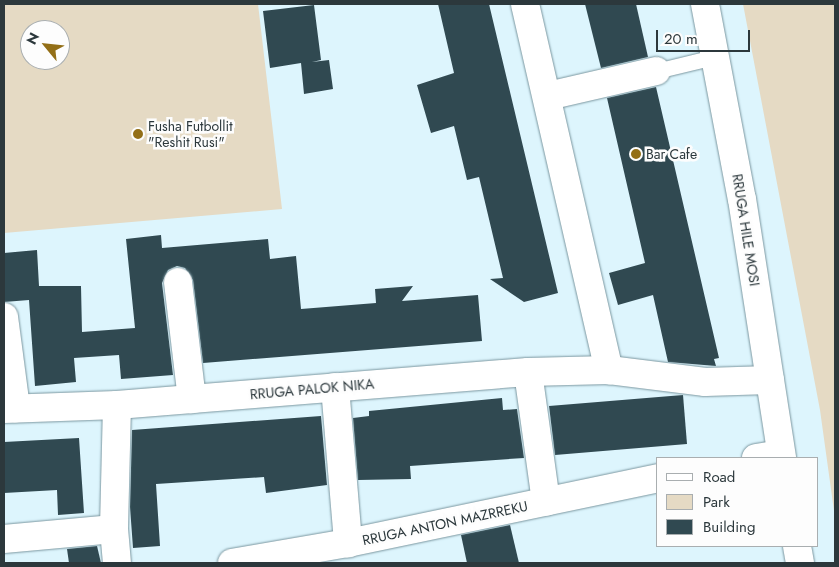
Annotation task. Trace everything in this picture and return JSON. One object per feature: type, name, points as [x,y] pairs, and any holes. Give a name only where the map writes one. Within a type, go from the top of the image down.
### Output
[{"type":"street","points":[[525,4],[548,96],[609,370]]},
{"type":"street","name":"RRUGA HILE MOSI","points":[[705,4],[742,199],[770,380],[773,457]]},
{"type":"street","points":[[548,96],[656,71]]},
{"type":"street","points":[[178,282],[192,399]]},
{"type":"street","name":"RRUGA PALOK NIKA","points":[[4,317],[10,409],[116,405],[528,372],[609,370],[705,382],[770,380]]},
{"type":"street","points":[[528,372],[546,502]]},
{"type":"street","points":[[335,387],[348,543]]},
{"type":"street","points":[[116,405],[114,529],[118,563]]},
{"type":"street","name":"RRUGA ANTON MAZRREKU","points":[[232,563],[348,543],[656,478]]},
{"type":"street","points":[[4,538],[114,529]]},
{"type":"street","points":[[797,547],[800,563]]},
{"type":"lane","points":[[656,71],[714,57]]},
{"type":"green space","name":"Fusha Futbollit \"Reshit Rusi\"","points":[[4,4],[258,4],[282,209],[4,233]]},
{"type":"green space","points":[[743,4],[835,4],[835,518],[820,410]]},
{"type":"building","points":[[438,4],[489,4],[558,293],[524,302],[490,279],[503,278],[479,177],[467,180],[454,126],[431,133],[417,85],[454,73]]},
{"type":"building","points":[[585,4],[636,4],[648,57],[601,68]]},
{"type":"building","points":[[314,5],[321,60],[312,62],[329,60],[333,89],[304,94],[301,63],[270,68],[263,11]]},
{"type":"building","points":[[656,87],[719,358],[714,359],[716,366],[668,362],[653,295],[618,305],[609,273],[645,263],[607,98]]},
{"type":"building","points":[[161,235],[162,248],[268,239],[270,259],[296,256],[301,309],[376,303],[375,289],[413,286],[402,301],[478,295],[482,341],[203,363],[193,280],[185,268],[177,266],[168,270],[162,283],[173,375],[121,379],[119,355],[74,358],[76,382],[35,386],[29,300],[4,302],[4,253],[37,250],[39,286],[81,286],[82,332],[135,328],[126,239]]},
{"type":"building","points":[[683,395],[687,444],[555,455],[549,406]]},
{"type":"building","points":[[502,398],[503,410],[517,409],[524,458],[410,466],[411,479],[358,480],[353,418],[369,416],[369,411]]},
{"type":"building","points":[[321,416],[327,485],[266,493],[264,477],[156,484],[160,546],[133,548],[130,507],[132,430]]},
{"type":"building","points":[[79,438],[84,513],[58,515],[57,490],[4,493],[4,442]]},
{"type":"building","points":[[510,525],[519,563],[467,563],[461,535]]},
{"type":"building","points":[[97,546],[101,563],[69,563],[67,549]]},
{"type":"place","name":"Fusha Futbollit \"Reshit Rusi\"","points":[[138,134]]},
{"type":"place","name":"Bar Cafe","points":[[636,154]]}]
